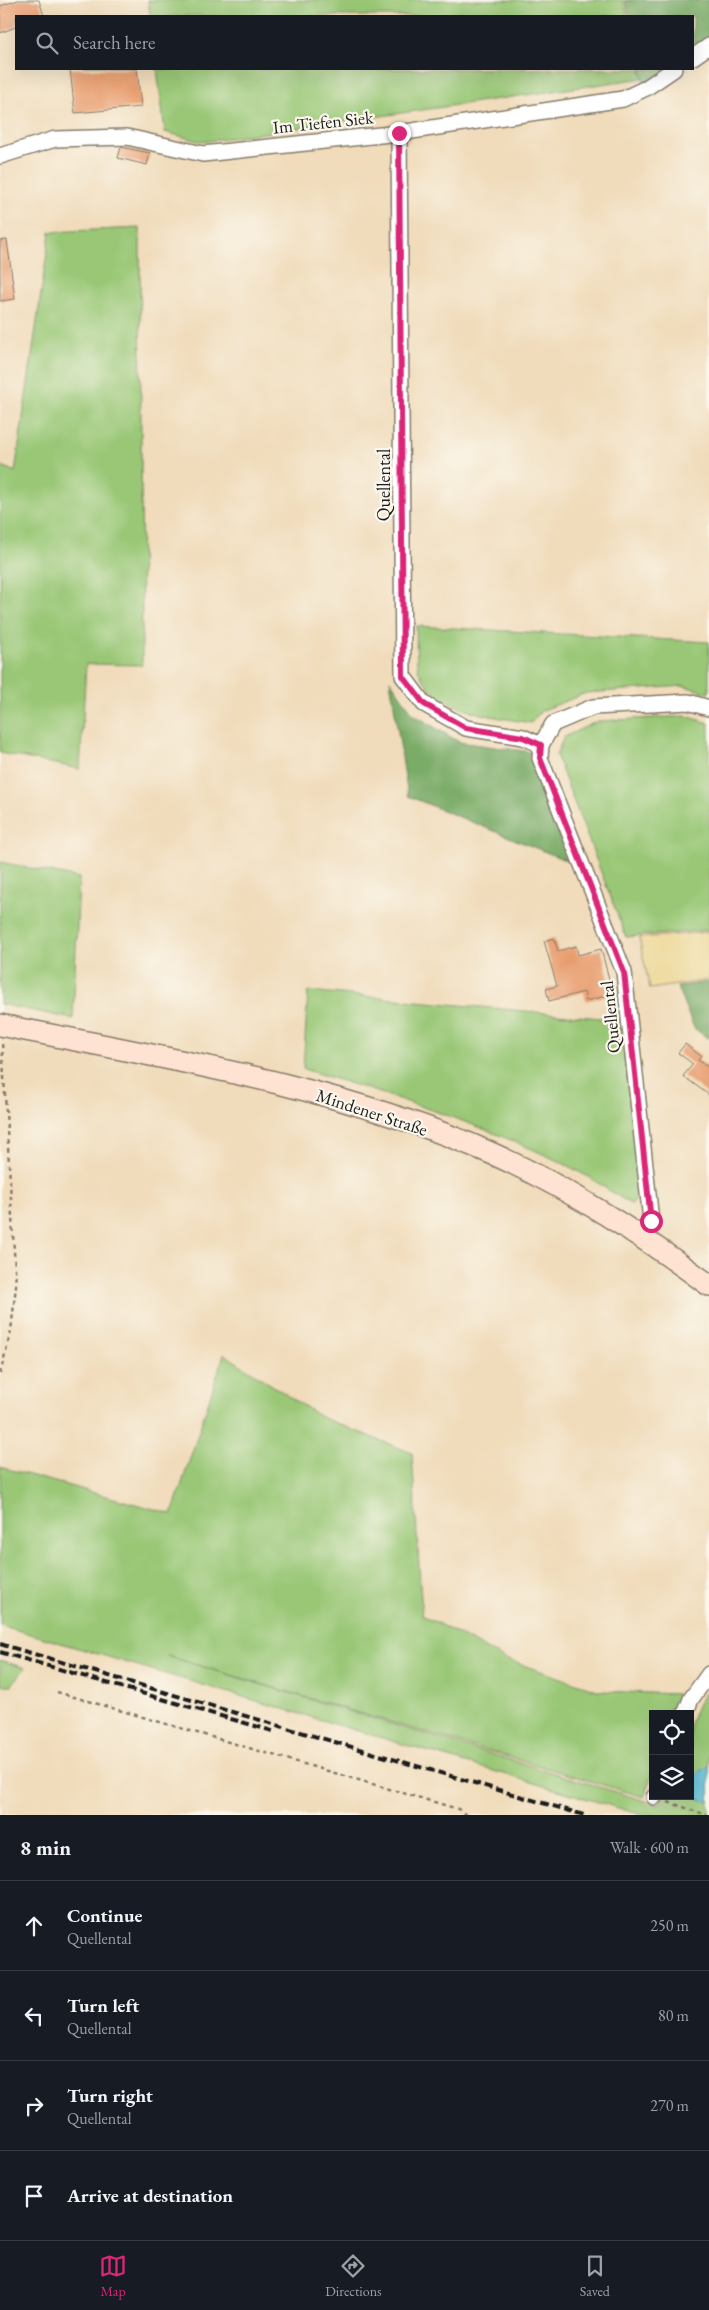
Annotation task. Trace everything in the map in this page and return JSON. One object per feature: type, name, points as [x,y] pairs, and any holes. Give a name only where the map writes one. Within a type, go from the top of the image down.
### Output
[{"type":"main road","name":"Mindener Straße","points":[[0,1025],[256,1078],[331,1097],[413,1124],[492,1154],[558,1186],[644,1238],[709,1285]]},
{"type":"street","points":[[694,56],[709,46]]},
{"type":"street","name":"Im Tiefen Siek","points":[[0,156],[55,138],[127,137],[203,154],[399,133],[623,99],[646,88],[673,70]]},
{"type":"street","name":"Quellental","points":[[399,133],[403,676],[424,704],[466,728],[523,737],[541,745],[540,758],[624,972],[651,1221],[644,1238]]},
{"type":"street","points":[[541,745],[554,724],[593,707],[688,702],[709,708]]},
{"type":"street","points":[[687,1710],[691,1700],[709,1674]]},
{"type":"path","points":[[0,1025],[16,1286],[11,1330],[0,1374]]},
{"type":"path","points":[[56,1692],[448,1806],[466,1815]]},
{"type":"path","points":[[663,1800],[707,1815]]},
{"type":"green space","points":[[148,0],[623,0],[627,15],[150,15]]},
{"type":"green space","points":[[625,0],[709,0],[709,46],[694,56],[694,15],[629,15]]},
{"type":"green space","points":[[157,70],[640,70],[643,78],[202,142],[165,132]]},
{"type":"green space","points":[[641,70],[673,70],[646,88]]},
{"type":"green space","points":[[140,228],[142,665],[86,664],[80,769],[0,753],[0,465],[15,472],[50,232]]},
{"type":"green space","points":[[416,626],[709,642],[709,693],[684,686],[586,693],[541,711],[531,723],[484,715],[453,704],[439,696],[428,686],[418,668]]},
{"type":"green space","points":[[390,680],[413,714],[459,742],[531,752],[575,864],[408,796]]},
{"type":"green space","points":[[686,716],[709,723],[709,930],[626,937],[556,755],[564,737],[598,721]]},
{"type":"green space","points":[[0,862],[79,878],[73,1019],[0,1004]]},
{"type":"green space","points":[[709,982],[709,1039],[694,1028],[677,987]]},
{"type":"green space","points":[[308,991],[622,1020],[640,1193],[632,1205],[573,1168],[532,1149],[468,1123],[303,1069]]},
{"type":"green space","points":[[224,1354],[321,1417],[412,1453],[422,1615],[505,1659],[600,1691],[677,1694],[672,1710],[649,1710],[649,1783],[644,1797],[167,1656],[659,1805],[661,1800],[694,1800],[694,1713],[698,1703],[709,1688],[709,1815],[642,1815],[0,1625],[0,1467],[172,1514]]},
{"type":"green space","points":[[0,1660],[25,1668],[12,1685],[0,1685]]},
{"type":"sand","points":[[709,932],[709,980],[650,989],[639,938]]},
{"type":"water","points":[[709,1766],[709,1802],[694,1797],[694,1777]]},
{"type":"building","points":[[18,0],[39,0],[44,15],[15,15],[15,27],[0,33],[0,6]]},
{"type":"building","points":[[70,70],[137,70],[141,107],[75,113]]},
{"type":"building","points":[[121,147],[150,153],[147,165],[118,158]]},
{"type":"building","points":[[7,240],[15,299],[0,301],[0,241]]},
{"type":"building","points":[[554,938],[558,951],[576,946],[578,955],[601,949],[613,994],[586,1001],[584,992],[549,1001],[546,989],[557,986],[544,941]]},
{"type":"building","points":[[685,1044],[701,1056],[698,1060],[709,1068],[709,1095],[683,1076],[693,1064],[678,1053]]},
{"type":"railway","points":[[0,1644],[584,1815]]},
{"type":"railway","points":[[0,1652],[276,1732]]},
{"type":"route","points":[[399,133],[403,676],[424,704],[466,728],[523,737],[541,745],[540,758],[624,972],[651,1221]]}]
